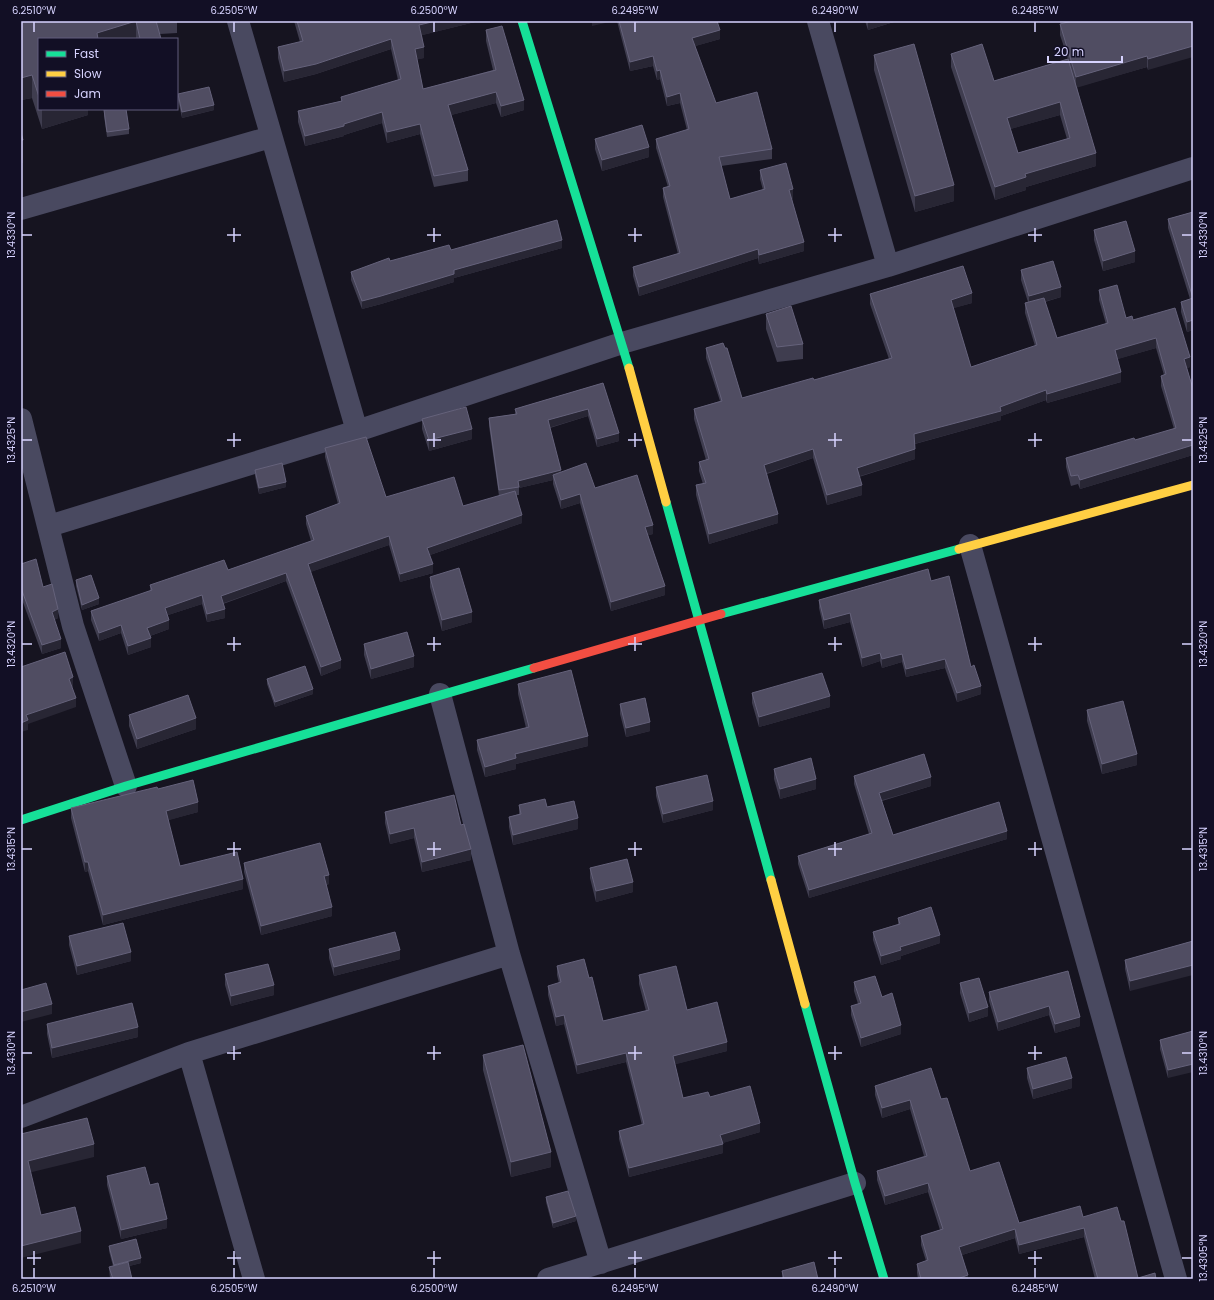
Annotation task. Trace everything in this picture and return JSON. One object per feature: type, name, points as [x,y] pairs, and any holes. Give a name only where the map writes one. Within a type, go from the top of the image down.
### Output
[{"type":"street","points":[[238,21],[357,430]]},
{"type":"street","points":[[522,21],[622,343],[855,1183],[884,1279]]},
{"type":"street","points":[[818,21],[888,266]]},
{"type":"street","points":[[21,209],[271,137]]},
{"type":"street","points":[[49,526],[357,430],[622,343],[888,266],[1193,168]]},
{"type":"street","points":[[21,419],[73,626],[126,786]]},
{"type":"street","points":[[21,820],[126,786],[440,694],[970,545],[1193,485]]},
{"type":"street","points":[[970,545],[1176,1279]]},
{"type":"street","points":[[440,694],[509,954],[601,1262]]},
{"type":"street","points":[[21,1117],[189,1053],[509,954]]},
{"type":"street","points":[[189,1053],[254,1279]]},
{"type":"street","points":[[548,1279],[855,1183]]},
{"type":"building","points":[[21,21],[136,21],[97,33],[98,38],[38,38],[38,94],[32,75],[21,78]]},
{"type":"building","points":[[136,21],[156,21],[161,38],[140,38]]},
{"type":"building","points":[[297,21],[436,21],[419,25],[424,47],[415,49],[423,89],[496,70],[486,30],[502,26],[524,100],[501,106],[496,92],[448,105],[468,170],[434,176],[420,124],[387,132],[382,112],[344,124],[344,126],[305,136],[298,111],[342,101],[341,97],[401,79],[391,39],[316,64],[284,71],[278,47],[303,41]]},
{"type":"building","points":[[619,21],[717,21],[720,30],[692,38],[716,103],[757,92],[772,149],[719,157],[730,199],[765,189],[760,170],[786,163],[793,189],[789,190],[804,242],[759,255],[758,249],[639,287],[633,267],[680,253],[663,188],[670,186],[656,139],[689,129],[680,93],[667,97],[660,70],[657,71],[653,56],[630,62]]},
{"type":"building","points":[[1072,21],[1193,21],[1193,46],[1148,59],[1147,56],[1076,77],[1060,24]]},
{"type":"building","points":[[914,44],[954,185],[915,196],[874,55]]},
{"type":"building","points":[[982,44],[994,81],[1068,59],[1096,153],[1025,174],[1026,177],[995,187],[951,54]],"holes":[[[1060,102],[1070,138],[1018,153],[1007,118]]]},
{"type":"building","points":[[209,87],[214,105],[182,112],[178,94]]},
{"type":"building","points":[[104,110],[126,110],[129,129],[107,132]]},
{"type":"building","points":[[642,125],[649,147],[602,160],[595,139]]},
{"type":"building","points":[[1193,212],[1193,298],[1168,219]]},
{"type":"building","points":[[557,220],[562,240],[454,270],[454,274],[362,301],[351,272],[389,258],[390,261],[449,245],[451,250]]},
{"type":"building","points":[[1126,221],[1135,251],[1103,261],[1094,230]]},
{"type":"building","points":[[1053,261],[1061,287],[1029,296],[1021,270]]},
{"type":"building","points":[[963,266],[972,293],[951,300],[971,367],[1037,345],[1025,303],[1044,298],[1057,338],[1108,323],[1099,290],[1117,285],[1126,318],[1132,316],[1133,320],[1175,308],[1190,357],[1184,359],[1193,389],[1193,445],[1080,480],[1078,475],[1071,476],[1066,458],[1134,438],[1135,440],[1176,428],[1161,376],[1166,374],[1156,338],[1115,350],[1121,372],[1047,394],[1046,390],[1000,407],[1001,411],[914,434],[915,449],[857,468],[862,485],[827,495],[813,449],[764,465],[778,514],[709,534],[696,485],[706,483],[699,462],[709,459],[694,409],[722,401],[706,348],[723,343],[725,348],[727,348],[742,398],[892,358],[870,294]]},
{"type":"building","points":[[1193,298],[1193,320],[1187,322],[1181,302]]},
{"type":"building","points":[[791,306],[803,344],[777,347],[766,314]]},
{"type":"building","points":[[603,383],[619,433],[597,439],[588,409],[548,420],[561,470],[518,481],[519,487],[499,490],[489,418],[517,414],[515,409]]},
{"type":"building","points":[[466,407],[472,429],[429,440],[422,419]]},
{"type":"building","points":[[366,437],[386,497],[454,477],[463,506],[515,491],[522,515],[427,548],[433,564],[400,574],[389,536],[308,564],[341,660],[321,667],[286,573],[221,596],[225,609],[207,614],[202,595],[165,608],[169,620],[147,628],[151,638],[128,646],[121,625],[99,633],[91,611],[152,590],[150,585],[224,560],[228,570],[314,540],[306,516],[340,503],[325,448]]},
{"type":"building","points":[[282,463],[286,482],[259,488],[255,470]]},
{"type":"building","points":[[586,463],[595,488],[637,475],[653,525],[645,527],[665,586],[611,602],[580,494],[561,500],[553,475]]},
{"type":"building","points":[[36,559],[43,587],[52,584],[58,609],[52,612],[61,639],[42,645],[21,588],[21,564]]},
{"type":"building","points":[[459,568],[472,612],[442,620],[430,577]]},
{"type":"building","points":[[928,569],[931,581],[949,576],[971,667],[974,665],[981,686],[957,693],[945,659],[906,669],[902,654],[882,659],[880,653],[862,658],[850,613],[824,620],[819,600]]},
{"type":"building","points":[[91,575],[99,598],[82,605],[76,580]]},
{"type":"building","points":[[407,632],[414,656],[371,669],[364,644]]},
{"type":"building","points":[[65,652],[73,677],[69,679],[76,698],[26,715],[28,720],[21,723],[21,667]]},
{"type":"building","points":[[305,666],[313,689],[275,702],[267,679]]},
{"type":"building","points":[[571,670],[588,736],[515,754],[516,758],[485,767],[477,740],[529,727],[518,684]]},
{"type":"building","points":[[822,673],[830,696],[759,717],[752,693]]},
{"type":"building","points":[[188,695],[196,718],[137,739],[129,715]]},
{"type":"building","points":[[645,698],[650,722],[626,728],[620,704]]},
{"type":"building","points":[[1123,701],[1137,754],[1102,764],[1087,710]]},
{"type":"building","points":[[924,754],[931,777],[879,793],[893,835],[999,802],[1007,831],[809,890],[798,856],[872,833],[854,776]]},
{"type":"building","points":[[811,758],[816,779],[780,789],[774,769]]},
{"type":"building","points":[[707,775],[713,801],[663,814],[656,787]]},
{"type":"building","points":[[193,780],[198,802],[166,811],[180,866],[237,852],[243,879],[103,915],[88,862],[85,862],[71,808],[157,787],[158,789]]},
{"type":"building","points":[[454,795],[461,825],[464,824],[471,849],[422,862],[414,828],[390,834],[385,812]]},
{"type":"building","points":[[545,799],[547,807],[574,801],[578,818],[513,835],[509,817],[521,814],[519,805]]},
{"type":"building","points":[[320,843],[329,875],[324,876],[332,907],[261,926],[244,863]]},
{"type":"building","points":[[627,859],[633,882],[596,891],[590,868]]},
{"type":"building","points":[[931,907],[940,935],[900,947],[901,950],[881,956],[873,932],[900,924],[898,918]]},
{"type":"building","points":[[123,923],[131,952],[77,966],[69,936]]},
{"type":"building","points":[[395,932],[400,950],[334,967],[329,949]]},
{"type":"building","points":[[1193,941],[1193,965],[1130,981],[1125,960]]},
{"type":"building","points":[[584,959],[589,978],[592,977],[603,1021],[649,1010],[639,975],[676,966],[687,1010],[717,1002],[727,1042],[673,1056],[683,1098],[708,1092],[710,1097],[750,1086],[760,1123],[720,1135],[723,1144],[629,1168],[619,1131],[644,1124],[626,1053],[577,1065],[564,1015],[556,1017],[548,986],[561,982],[557,966]]},
{"type":"building","points":[[268,964],[274,985],[231,996],[225,974]]},
{"type":"building","points":[[1068,971],[1080,1017],[1055,1024],[1049,1006],[998,1022],[989,992]]},
{"type":"building","points":[[875,976],[882,997],[892,993],[901,1025],[861,1038],[851,1006],[861,1003],[854,982]]},
{"type":"building","points":[[979,978],[988,1007],[969,1013],[960,983]]},
{"type":"building","points":[[46,983],[52,1004],[21,1012],[21,990]]},
{"type":"building","points":[[132,1003],[138,1027],[52,1048],[47,1024]]},
{"type":"building","points":[[1193,1031],[1193,1064],[1168,1070],[1160,1040]]},
{"type":"building","points":[[523,1045],[551,1152],[511,1162],[483,1055]]},
{"type":"building","points":[[1066,1057],[1072,1078],[1033,1089],[1027,1068]]},
{"type":"building","points":[[931,1068],[941,1099],[947,1098],[970,1171],[999,1162],[1019,1223],[1080,1206],[1083,1217],[1117,1207],[1121,1221],[1124,1221],[1138,1278],[1155,1273],[1156,1279],[1098,1279],[1084,1228],[1019,1245],[1015,1229],[959,1247],[968,1275],[957,1279],[921,1279],[917,1264],[928,1260],[921,1236],[943,1229],[928,1183],[885,1196],[877,1171],[927,1156],[910,1100],[882,1108],[875,1086]]},
{"type":"building","points":[[87,1118],[94,1144],[28,1161],[41,1215],[75,1207],[81,1231],[21,1246],[21,1134]]},
{"type":"building","points":[[145,1167],[150,1185],[158,1183],[167,1219],[121,1230],[107,1176]]},
{"type":"building","points":[[568,1191],[576,1216],[553,1223],[546,1197]]},
{"type":"building","points":[[136,1239],[141,1258],[114,1265],[109,1246]]},
{"type":"building","points":[[128,1262],[132,1279],[113,1279],[109,1267]]},
{"type":"building","points":[[814,1262],[818,1279],[784,1279],[782,1271]]},
{"type":"traffic: fast","points":[[522,21],[629,368]]},
{"type":"traffic: fast","points":[[666,502],[771,880]]},
{"type":"traffic: fast","points":[[721,614],[959,549]]},
{"type":"traffic: fast","points":[[21,820],[126,786],[534,668]]},
{"type":"traffic: fast","points":[[805,1004],[855,1183],[884,1279]]},
{"type":"traffic: slow","points":[[629,368],[666,502]]},
{"type":"traffic: slow","points":[[959,549],[1193,485]]},
{"type":"traffic: slow","points":[[771,880],[805,1004]]},
{"type":"traffic: jam","points":[[534,668],[721,614]]}]
